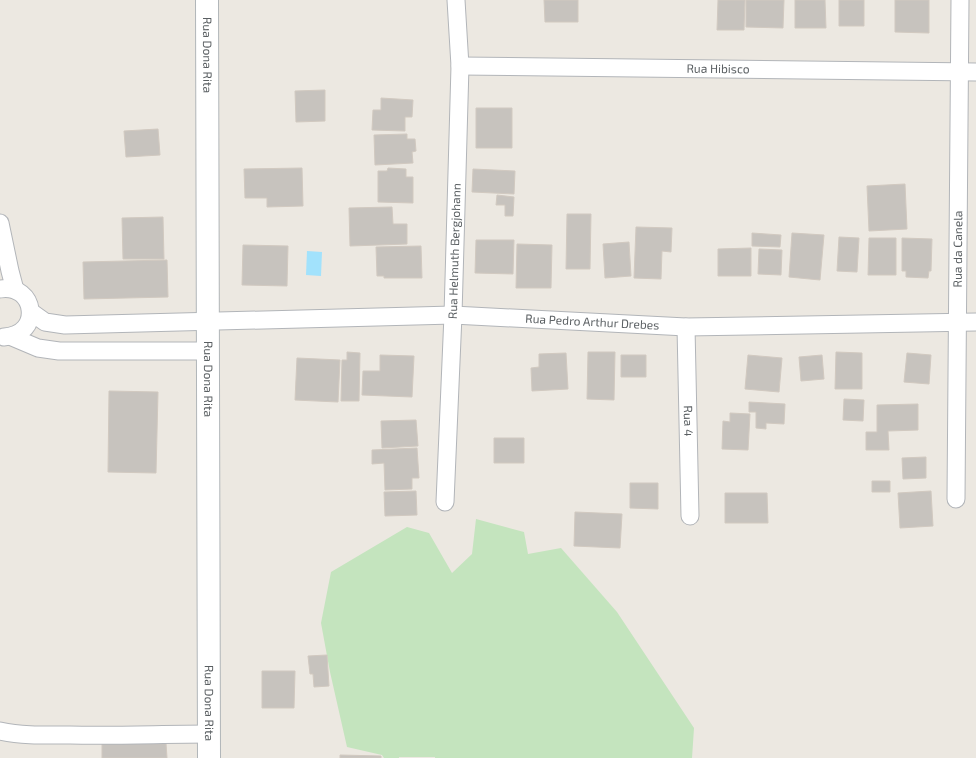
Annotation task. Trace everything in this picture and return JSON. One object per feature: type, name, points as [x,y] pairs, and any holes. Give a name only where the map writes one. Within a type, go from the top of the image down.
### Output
[{"type":"main road","name":"Rua Dona Rita","points":[[207,0],[209,758]]},
{"type":"street","name":"Rua Helmuth Bergjohann","points":[[445,502],[453,315],[460,66],[456,0]]},
{"type":"street","name":"Rua da Canela","points":[[956,499],[957,322],[968,72],[960,0]]},
{"type":"street","name":"Rua Hibisco","points":[[460,66],[968,72]]},
{"type":"street","points":[[0,223],[10,271],[8,289],[23,295],[28,303],[30,312],[29,321],[24,329],[18,334],[6,337]]},
{"type":"street","name":"Rua Pedro Arthur Drebes","points":[[30,312],[45,322],[65,325],[453,315],[686,327],[976,322]]},
{"type":"street","name":"Rua 4","points":[[686,327],[690,516]]},
{"type":"street","points":[[6,337],[38,348],[59,351],[208,351]]},
{"type":"street","points":[[0,731],[25,735],[209,734]]},
{"type":"green space","points":[[476,519],[524,532],[528,554],[561,548],[617,612],[694,728],[692,758],[384,758],[382,755],[347,747],[330,672],[321,623],[331,572],[407,527],[429,533],[452,573],[472,554]]},
{"type":"water","points":[[307,251],[322,252],[321,276],[306,275]]},
{"type":"building","points":[[544,0],[578,0],[578,22],[545,22]]},
{"type":"building","points":[[718,0],[745,0],[744,30],[717,30]]},
{"type":"building","points":[[746,0],[784,0],[783,28],[746,27]]},
{"type":"building","points":[[795,0],[825,0],[826,28],[795,28]]},
{"type":"building","points":[[839,0],[864,0],[864,26],[839,26]]},
{"type":"building","points":[[895,0],[929,0],[929,33],[895,32]]},
{"type":"building","points":[[325,90],[325,121],[296,122],[295,91]]},
{"type":"building","points":[[381,98],[413,100],[412,117],[405,117],[405,131],[372,130],[373,110],[381,110]]},
{"type":"building","points":[[476,108],[512,108],[512,148],[476,148]]},
{"type":"building","points":[[158,129],[160,155],[126,157],[124,131]]},
{"type":"building","points":[[407,134],[407,139],[415,139],[416,151],[412,152],[413,163],[375,165],[374,135]]},
{"type":"building","points":[[302,168],[303,206],[267,207],[267,198],[245,198],[244,169]]},
{"type":"building","points":[[388,168],[406,169],[406,177],[413,177],[413,203],[378,202],[378,171],[387,171]]},
{"type":"building","points":[[473,169],[515,171],[514,194],[472,192]]},
{"type":"building","points":[[905,184],[907,229],[869,231],[867,186]]},
{"type":"building","points":[[497,195],[514,197],[513,216],[505,216],[505,205],[496,205]]},
{"type":"building","points":[[392,207],[393,224],[407,224],[407,244],[350,246],[349,208]]},
{"type":"building","points":[[567,214],[591,214],[590,269],[566,269]]},
{"type":"building","points":[[163,217],[164,259],[123,259],[122,218]]},
{"type":"building","points":[[636,227],[672,228],[671,252],[662,251],[661,279],[634,278]]},
{"type":"building","points":[[752,233],[781,235],[780,247],[752,246]]},
{"type":"building","points":[[792,233],[824,235],[820,280],[789,277]]},
{"type":"building","points":[[839,237],[859,238],[857,272],[837,271]]},
{"type":"building","points":[[869,238],[896,238],[896,275],[868,275]]},
{"type":"building","points":[[902,238],[932,239],[931,271],[929,271],[928,278],[906,277],[906,271],[902,271]]},
{"type":"building","points":[[476,240],[514,240],[513,274],[475,273]]},
{"type":"building","points":[[629,242],[631,276],[605,278],[603,244]]},
{"type":"building","points":[[517,244],[552,245],[551,288],[516,288]]},
{"type":"building","points":[[243,245],[288,246],[287,286],[242,285]]},
{"type":"building","points":[[421,246],[422,278],[384,278],[384,276],[377,276],[376,247]]},
{"type":"building","points":[[751,248],[751,276],[718,276],[718,249]]},
{"type":"building","points":[[759,249],[782,250],[781,275],[758,274]]},
{"type":"building","points":[[167,260],[168,297],[84,299],[83,262]]},
{"type":"building","points":[[347,352],[360,353],[359,401],[341,401],[342,360],[347,360]]},
{"type":"building","points":[[588,352],[615,352],[614,400],[587,399]]},
{"type":"building","points":[[836,352],[862,353],[862,389],[835,389]]},
{"type":"building","points":[[566,353],[568,389],[532,391],[531,368],[539,367],[539,354]]},
{"type":"building","points":[[907,353],[931,355],[929,384],[904,382]]},
{"type":"building","points":[[380,355],[414,356],[412,397],[362,395],[363,371],[380,371]]},
{"type":"building","points":[[621,355],[646,355],[646,377],[621,377]]},
{"type":"building","points":[[748,355],[782,358],[779,392],[745,389]]},
{"type":"building","points":[[822,355],[824,379],[801,381],[799,357]]},
{"type":"building","points":[[297,358],[340,360],[338,402],[295,400]]},
{"type":"building","points":[[109,391],[158,392],[156,473],[108,472]]},
{"type":"building","points":[[844,399],[864,400],[863,421],[843,420]]},
{"type":"building","points":[[749,402],[785,404],[784,424],[766,423],[766,429],[756,428],[756,412],[749,412]]},
{"type":"building","points":[[918,404],[918,430],[888,431],[889,450],[866,450],[866,432],[877,432],[877,405]]},
{"type":"building","points":[[730,413],[750,414],[748,450],[722,449],[723,421],[730,422]]},
{"type":"building","points":[[416,420],[418,446],[382,448],[381,421]]},
{"type":"building","points":[[494,438],[524,438],[524,463],[494,463]]},
{"type":"building","points":[[417,448],[419,478],[412,478],[412,489],[385,490],[384,463],[372,464],[372,450]]},
{"type":"building","points":[[926,457],[926,478],[903,479],[902,458]]},
{"type":"building","points":[[872,481],[890,481],[890,492],[872,492]]},
{"type":"building","points":[[630,483],[658,483],[658,509],[630,508]]},
{"type":"building","points":[[416,491],[417,515],[385,516],[384,492]]},
{"type":"building","points":[[931,491],[933,526],[900,528],[898,493]]},
{"type":"building","points":[[725,493],[767,493],[768,523],[725,523]]},
{"type":"building","points":[[575,512],[622,514],[620,548],[574,546]]},
{"type":"building","points":[[327,655],[329,686],[314,687],[313,674],[310,674],[308,656]]},
{"type":"building","points":[[262,671],[295,671],[294,708],[262,708]]},
{"type":"building","points":[[166,743],[167,758],[102,758],[102,744]]},
{"type":"building","points":[[340,755],[381,756],[381,758],[340,758]]}]
